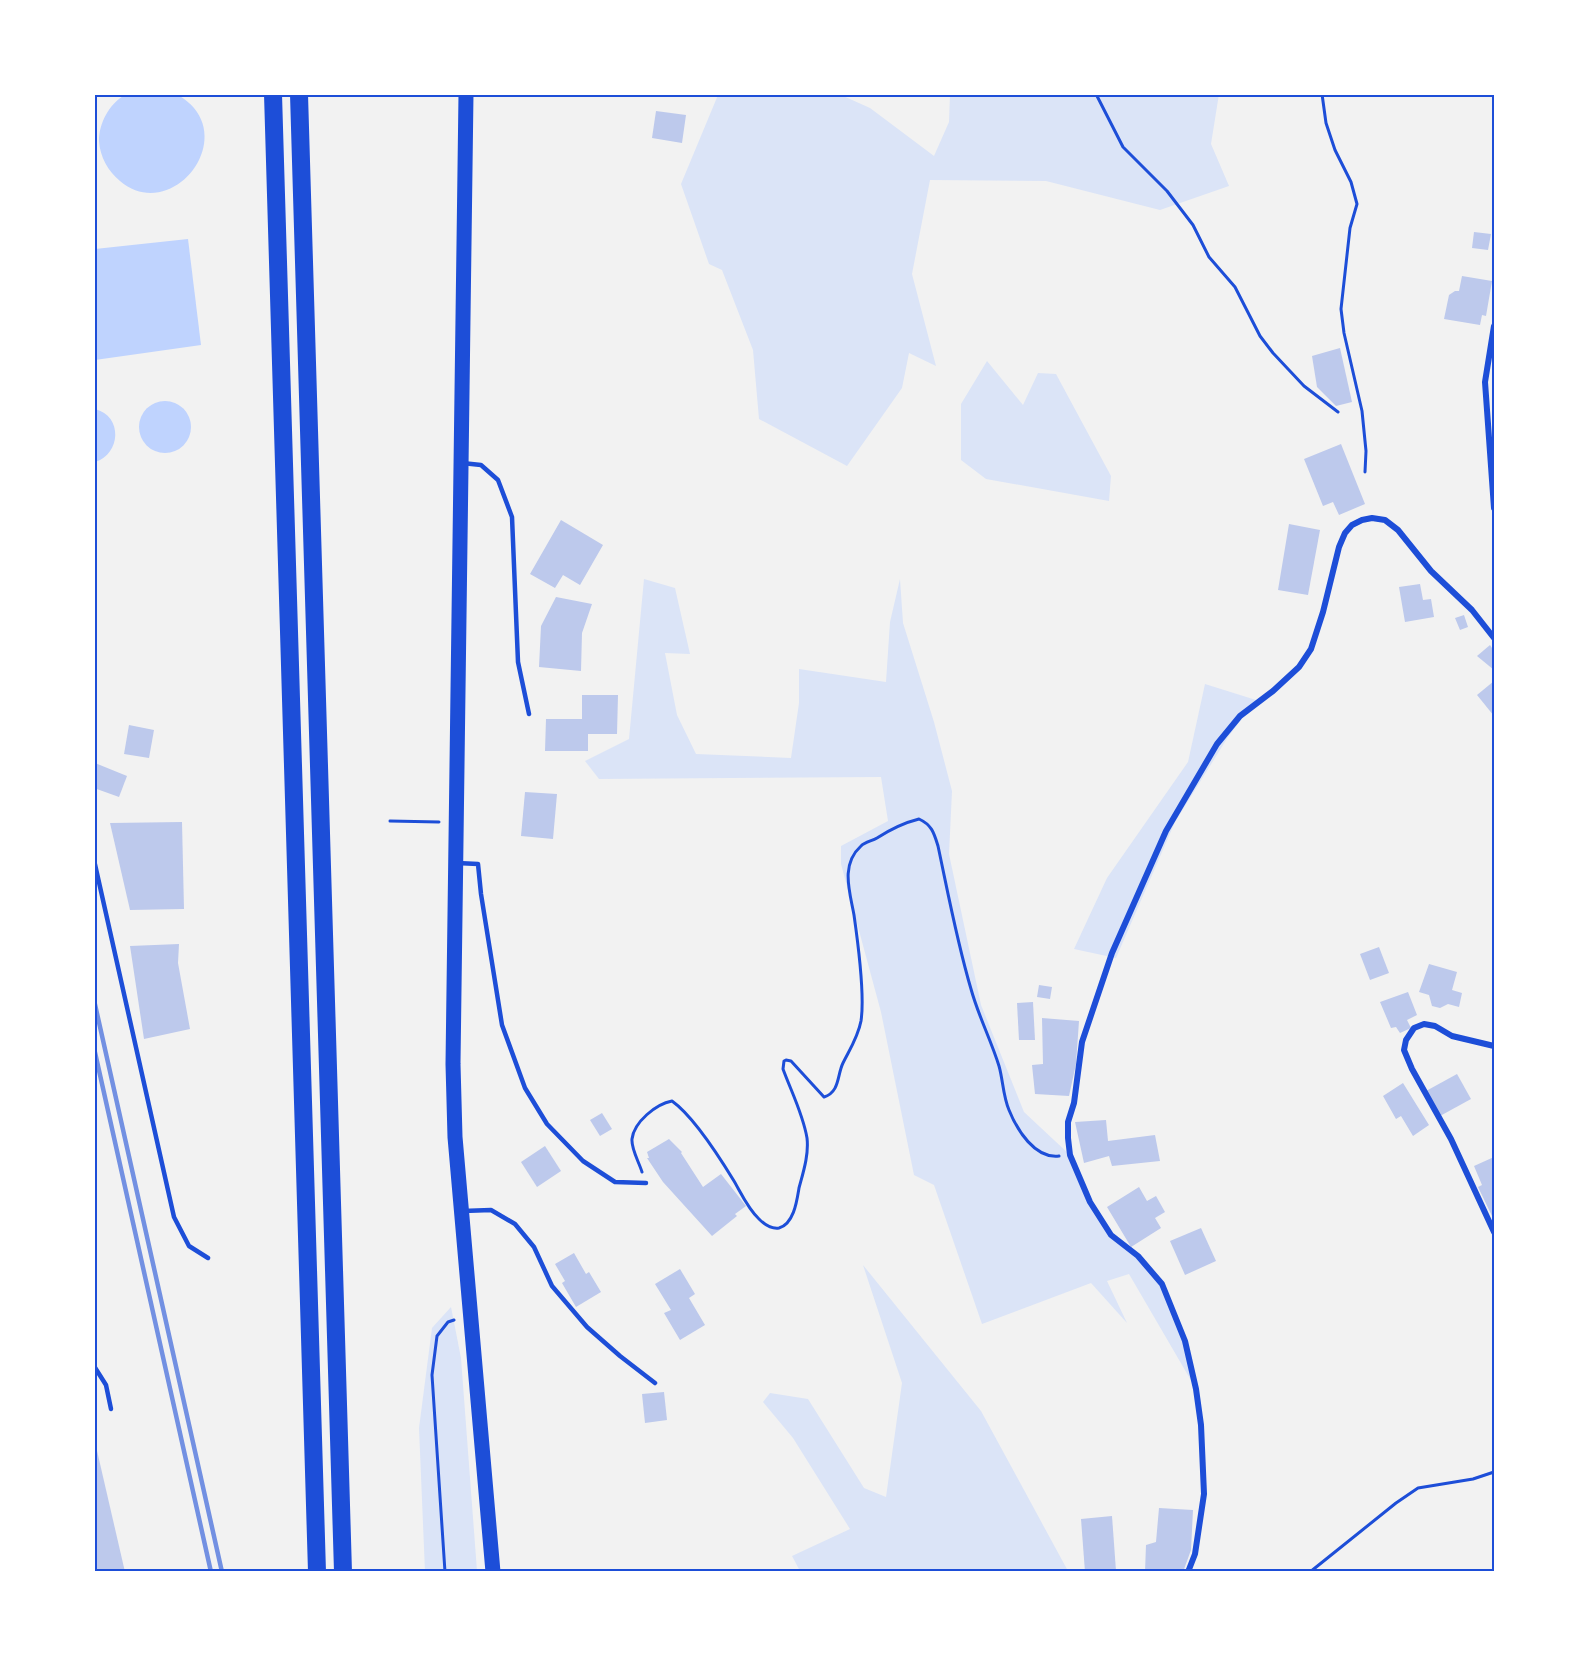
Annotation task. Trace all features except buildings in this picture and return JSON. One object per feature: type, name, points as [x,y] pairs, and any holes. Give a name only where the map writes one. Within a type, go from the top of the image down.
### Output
[{"type":"highway","points":[[273,94],[317,1572]]},
{"type":"highway","points":[[299,94],[343,1572]]},
{"type":"main road","points":[[466,94],[453,1064],[455,1137],[493,1572]]},
{"type":"street","points":[[1494,326],[1485,382],[1494,508]]},
{"type":"street","points":[[1188,1572],[1195,1554],[1204,1494],[1197,1389],[1185,1341],[1162,1284],[1138,1256],[1111,1234],[1090,1203],[1070,1155],[1068,1122],[1074,1103],[1082,1042],[1112,953],[1166,831],[1217,744],[1240,716],[1273,692],[1299,667],[1311,649],[1339,547],[1352,525],[1372,518],[1385,520],[1398,530],[1431,571],[1472,610],[1494,638]]},
{"type":"street","points":[[1494,1046],[1452,1036],[1435,1026],[1424,1024],[1414,1028],[1406,1040],[1404,1050],[1451,1139],[1494,1232]]},
{"type":"lane","points":[[461,463],[481,465],[498,480],[512,517],[518,662],[529,714]]},
{"type":"lane","points":[[94,860],[174,1218],[189,1246],[208,1258]]},
{"type":"lane","points":[[455,863],[478,864],[502,1025],[525,1088],[547,1124],[583,1161],[615,1182],[646,1184]]},
{"type":"lane","points":[[461,1211],[491,1210],[515,1224],[534,1247],[552,1286],[587,1327],[655,1383]]},
{"type":"lane","points":[[94,1366],[106,1385],[111,1408]]},
{"type":"path","points":[[1096,94],[1124,147],[1167,191],[1192,225],[1209,256],[1235,287],[1260,336],[1304,387],[1338,412]]},
{"type":"path","points":[[1322,94],[1326,123],[1335,150],[1351,182],[1357,204],[1350,228],[1341,309],[1344,333],[1362,411],[1366,451],[1365,472]]},
{"type":"path","points":[[646,1184],[632,1139],[638,1125],[653,1110],[664,1102],[672,1101],[681,1107],[706,1141],[758,1219],[769,1226],[778,1228],[784,1226],[790,1219],[796,1205],[806,1160],[807,1140],[802,1119],[783,1069],[784,1061],[791,1061],[824,1097],[831,1095],[836,1088],[842,1065],[857,1036],[861,1020],[860,970],[854,915],[848,886],[848,869],[854,854],[862,845],[875,840],[888,830],[919,819],[927,822],[933,830],[938,846],[971,990],[999,1066],[1008,1110],[1019,1130],[1033,1147],[1053,1157],[1070,1155]]},
{"type":"path","points":[[390,821],[455,822]]},
{"type":"path","points":[[445,1572],[432,1375],[437,1336],[448,1322],[470,1313]]},
{"type":"path","points":[[1310,1572],[1418,1488],[1473,1479],[1494,1472]]},
{"type":"shaded area","points":[[1219,94],[1211,144],[1229,186],[1160,210],[1046,181],[930,180],[912,274],[936,366],[909,353],[902,388],[847,466],[759,419],[753,350],[722,270],[709,264],[681,184],[718,95],[841,95],[870,108],[934,156],[949,122],[950,95]]},
{"type":"shaded area","points":[[987,361],[1023,405],[1038,373],[1056,374],[1111,476],[1109,501],[986,479],[961,460],[961,404]]},
{"type":"shaded area","points":[[644,579],[675,588],[690,654],[665,653],[677,715],[696,754],[791,758],[799,703],[799,669],[886,682],[890,622],[900,579],[903,623],[934,722],[952,791],[949,854],[981,1005],[1024,1112],[1070,1155],[1090,1202],[1111,1234],[1138,1256],[1162,1284],[1185,1341],[1196,1389],[1129,1274],[1107,1281],[1127,1323],[1091,1283],[982,1324],[934,1185],[914,1175],[881,1012],[841,864],[841,846],[888,821],[881,777],[599,779],[585,761],[629,739]]},
{"type":"shaded area","points":[[1205,684],[1256,700],[1228,737],[1175,822],[1116,958],[1074,949],[1107,878],[1188,762]]},
{"type":"shaded area","points":[[863,1265],[981,1411],[1068,1571],[800,1571],[792,1556],[850,1529],[793,1438],[763,1402],[770,1393],[808,1399],[864,1488],[886,1497],[902,1383]]},
{"type":"shaded area","points":[[451,1307],[461,1358],[477,1571],[425,1572],[419,1428],[432,1328]]},
{"type":"water","points":[[125,95],[178,95],[197,111],[204,131],[203,151],[194,169],[179,184],[161,192],[140,192],[120,181],[108,168],[100,147],[101,127],[114,103]]},
{"type":"water","points":[[188,239],[201,345],[95,360],[95,249]]},
{"type":"water","points":[[165,401],[175,403],[183,409],[189,417],[191,427],[189,437],[183,445],[175,451],[165,453],[155,451],[147,445],[141,437],[139,427],[141,417],[147,409],[155,403]]},
{"type":"water","points":[[95,409],[110,419],[115,435],[110,451],[104,458],[95,462]]},
{"type":"railway","points":[[94,1000],[222,1572]]},
{"type":"railway","points":[[94,1048],[211,1572]]}]
